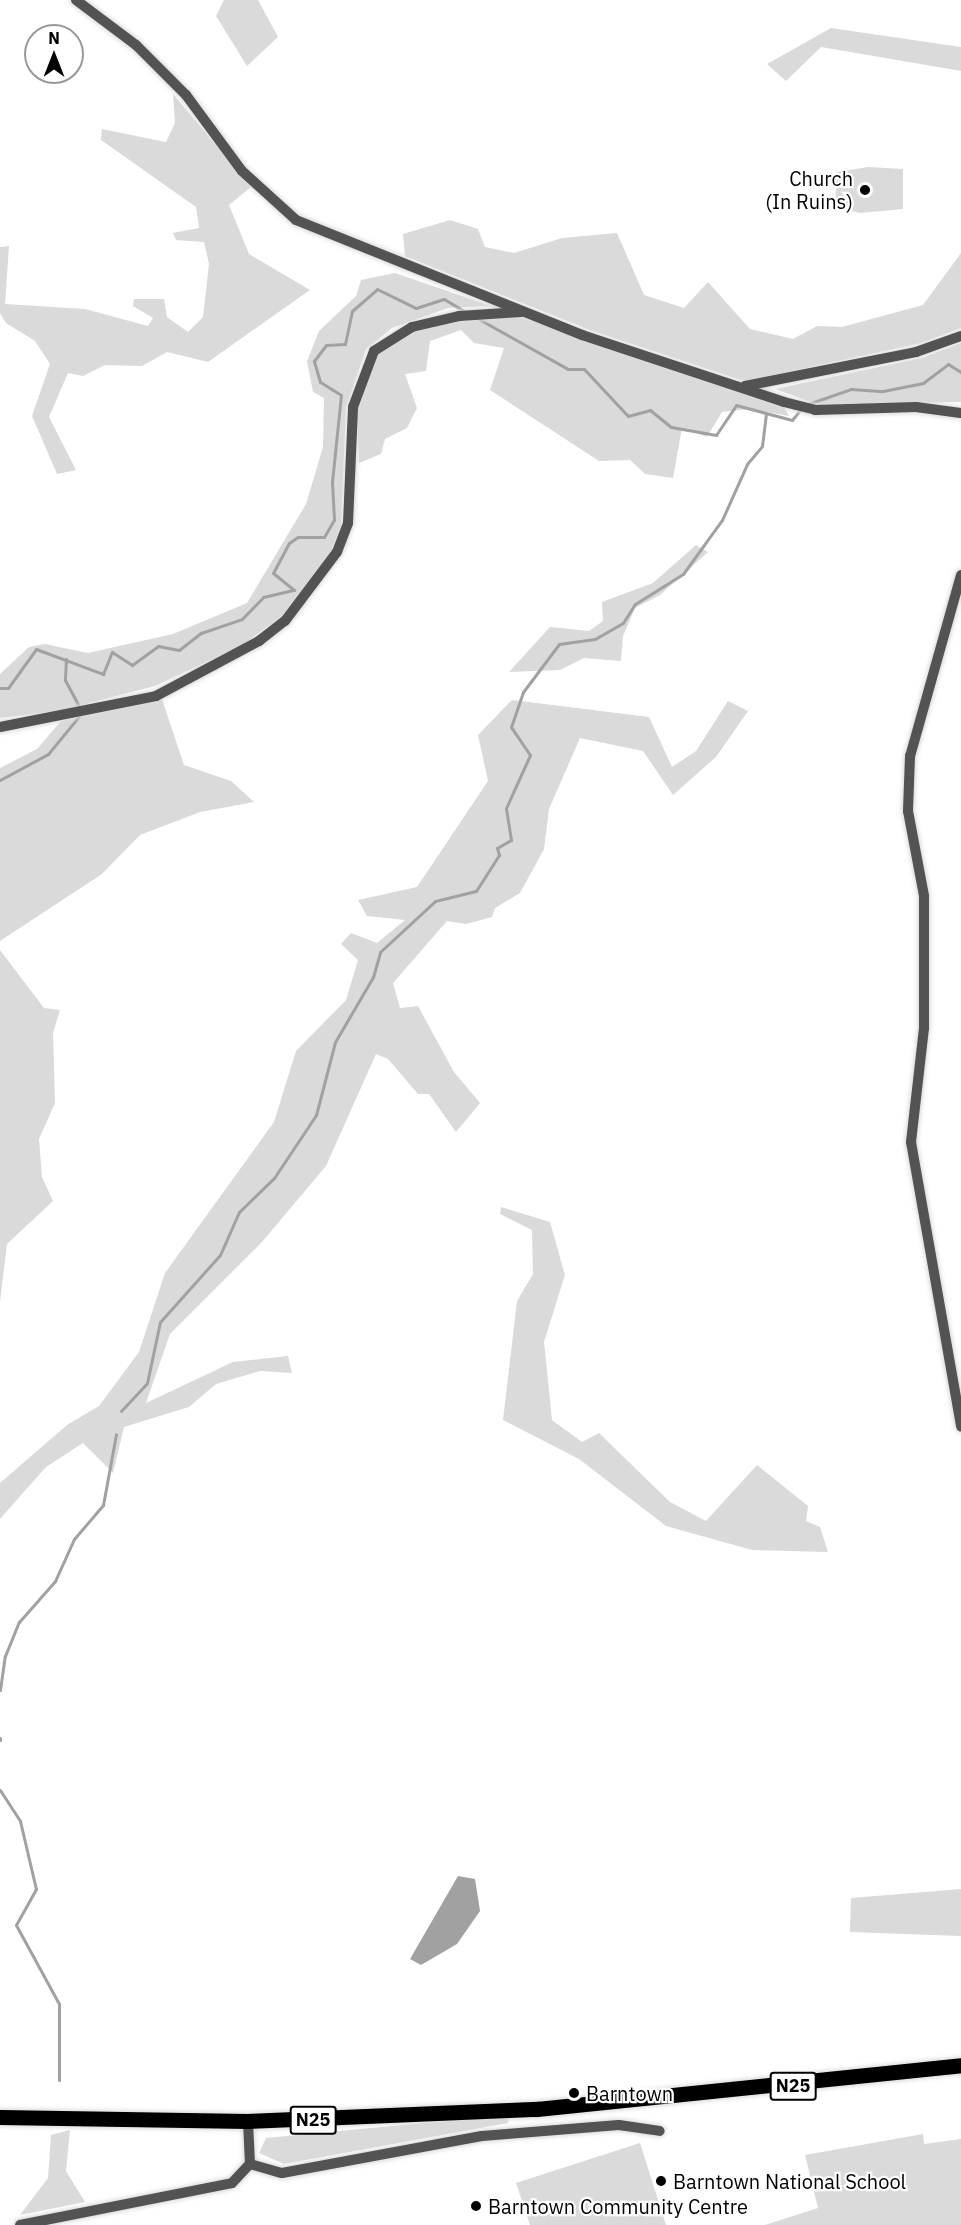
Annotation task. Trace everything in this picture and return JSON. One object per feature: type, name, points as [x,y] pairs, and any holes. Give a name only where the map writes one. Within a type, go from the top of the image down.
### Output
[{"type":"highway","name":"N25","points":[[0,2117],[248,2121],[614,2103],[961,2065]]},
{"type":"street","points":[[76,0],[136,45],[186,95],[242,171],[296,220],[524,312],[745,386],[784,402],[815,410],[916,407],[961,413]]},
{"type":"street","points":[[0,727],[156,696],[259,640],[296,611],[337,552],[348,523],[353,407],[374,351],[412,327],[459,316],[524,312]]},
{"type":"street","points":[[745,386],[916,352],[961,336]]},
{"type":"street","points":[[961,575],[910,756],[908,811],[924,896],[924,1028],[911,1142],[961,1427]]},
{"type":"street","points":[[20,2225],[232,2183],[250,2164],[248,2121]]},
{"type":"street","points":[[250,2164],[282,2174],[482,2136],[619,2125],[660,2132]]},
{"type":"shaded area","points":[[224,0],[258,0],[278,37],[247,66],[216,16]]},
{"type":"shaded area","points":[[831,28],[961,47],[961,71],[821,47],[786,81],[767,64]]},
{"type":"shaded area","points":[[173,94],[251,187],[229,205],[249,254],[310,290],[208,362],[167,352],[142,366],[105,365],[83,376],[68,373],[49,417],[76,470],[57,474],[32,416],[50,364],[35,341],[6,323],[0,313],[0,247],[9,246],[5,304],[85,309],[148,326],[153,318],[133,306],[134,299],[164,299],[167,317],[188,332],[203,317],[209,264],[204,242],[176,240],[173,233],[199,228],[196,207],[101,140],[102,129],[166,142],[175,123]]},
{"type":"shaded area","points":[[868,167],[903,169],[903,209],[860,213],[835,207],[837,172]]},
{"type":"shaded area","points":[[450,220],[478,229],[485,247],[514,253],[562,238],[617,233],[644,295],[684,308],[708,282],[750,329],[793,339],[817,326],[842,327],[923,305],[961,253],[961,328],[921,343],[744,381],[590,330],[405,256],[403,234]]},
{"type":"shaded area","points":[[395,273],[491,306],[448,308],[392,328],[366,349],[346,407],[341,526],[330,553],[289,611],[239,647],[155,686],[58,711],[0,718],[0,674],[29,647],[45,644],[88,653],[173,634],[247,603],[306,504],[323,447],[324,398],[313,392],[307,361],[319,331],[356,296],[361,280]]},
{"type":"shaded area","points":[[520,317],[784,407],[789,416],[749,409],[722,412],[707,437],[682,428],[673,478],[645,474],[630,460],[599,461],[490,390],[504,348],[474,343],[461,330],[430,341],[426,371],[405,374],[417,408],[407,428],[385,439],[381,454],[359,463],[357,409],[376,355],[412,331],[461,319]]},
{"type":"shaded area","points":[[961,343],[961,402],[819,405],[775,389],[922,358]]},
{"type":"shaded area","points":[[696,545],[708,552],[660,595],[635,608],[623,636],[621,661],[584,658],[560,670],[509,672],[550,627],[589,631],[603,621],[602,602],[653,583]]},
{"type":"shaded area","points":[[162,699],[184,765],[231,781],[254,802],[200,812],[140,835],[102,874],[0,941],[0,768],[37,749],[61,721]]},
{"type":"shaded area","points":[[512,700],[649,717],[672,767],[696,751],[728,701],[748,711],[716,757],[673,795],[643,751],[580,738],[549,809],[544,849],[520,893],[495,908],[492,917],[466,924],[447,921],[393,983],[400,1008],[418,1006],[454,1072],[480,1103],[456,1132],[429,1094],[418,1094],[388,1059],[376,1054],[326,1166],[262,1242],[170,1334],[146,1403],[233,1362],[288,1356],[292,1373],[260,1371],[216,1384],[189,1407],[124,1427],[113,1473],[83,1443],[46,1467],[0,1519],[0,1483],[67,1425],[99,1406],[139,1352],[165,1273],[274,1122],[296,1051],[346,1000],[358,960],[341,944],[351,933],[377,943],[405,920],[367,916],[358,900],[417,887],[488,781],[478,735]]},
{"type":"shaded area","points":[[0,950],[44,1008],[60,1010],[53,1033],[55,1103],[39,1139],[42,1177],[53,1201],[7,1244],[0,1302]]},
{"type":"shaded area","points":[[501,1207],[550,1222],[565,1275],[544,1342],[552,1420],[582,1442],[599,1433],[670,1502],[706,1521],[757,1465],[808,1506],[806,1521],[820,1527],[828,1552],[752,1550],[666,1526],[579,1459],[503,1420],[517,1301],[533,1274],[532,1230],[500,1214]]},
{"type":"shaded area","points":[[458,1876],[475,1879],[480,1911],[457,1944],[421,1965],[410,1959]]},
{"type":"shaded area","points":[[961,1889],[961,1936],[850,1932],[851,1898]]},
{"type":"shaded area","points":[[508,2115],[508,2123],[284,2164],[259,2153],[266,2138]]},
{"type":"shaded area","points":[[70,2130],[66,2171],[85,2202],[20,2215],[48,2178],[51,2135]]},
{"type":"shaded area","points":[[923,2134],[924,2144],[961,2139],[961,2225],[765,2225],[818,2208],[805,2155]]},
{"type":"shaded area","points":[[640,2143],[666,2225],[530,2225],[516,2183]]},
{"type":"waterway","points":[[0,688],[8,688],[36,649],[103,674],[112,652],[132,665],[158,646],[179,650],[201,633],[242,619],[263,597],[294,590],[273,573],[289,543],[298,537],[324,537],[334,520],[332,482],[341,395],[320,382],[314,361],[326,345],[345,344],[352,311],[377,289],[416,308],[444,299],[466,312]]},
{"type":"waterway","points":[[477,318],[568,369],[584,369],[628,416],[650,410],[671,427],[716,435],[736,405],[792,420],[800,410]]},
{"type":"waterway","points":[[808,404],[851,389],[883,391],[923,383],[948,364],[961,372]]},
{"type":"waterway","points":[[121,1411],[147,1383],[160,1322],[220,1255],[239,1212],[274,1178],[316,1115],[335,1042],[373,977],[380,952],[435,901],[476,891],[499,855],[497,848],[511,840],[506,808],[530,755],[511,727],[523,692],[559,644],[595,639],[623,623],[635,604],[683,574],[722,520],[747,464],[762,446],[766,415]]},
{"type":"waterway","points":[[66,659],[65,680],[80,708]]},
{"type":"waterway","points":[[0,780],[48,754],[80,715]]},
{"type":"waterway","points":[[0,1690],[5,1656],[19,1622],[55,1581],[74,1539],[103,1505],[116,1434]]},
{"type":"waterway","points":[[0,1790],[20,1821],[36,1889],[16,1925],[59,2004],[59,2080]]},
{"type":"place","name":"Church (In Ruins)","points":[[865,190]]},
{"type":"place","name":"Barntown","points":[[574,2093]]},
{"type":"place","name":"Barntown National School","points":[[661,2181]]},
{"type":"place","name":"Barntown Community Centre","points":[[476,2206]]}]
